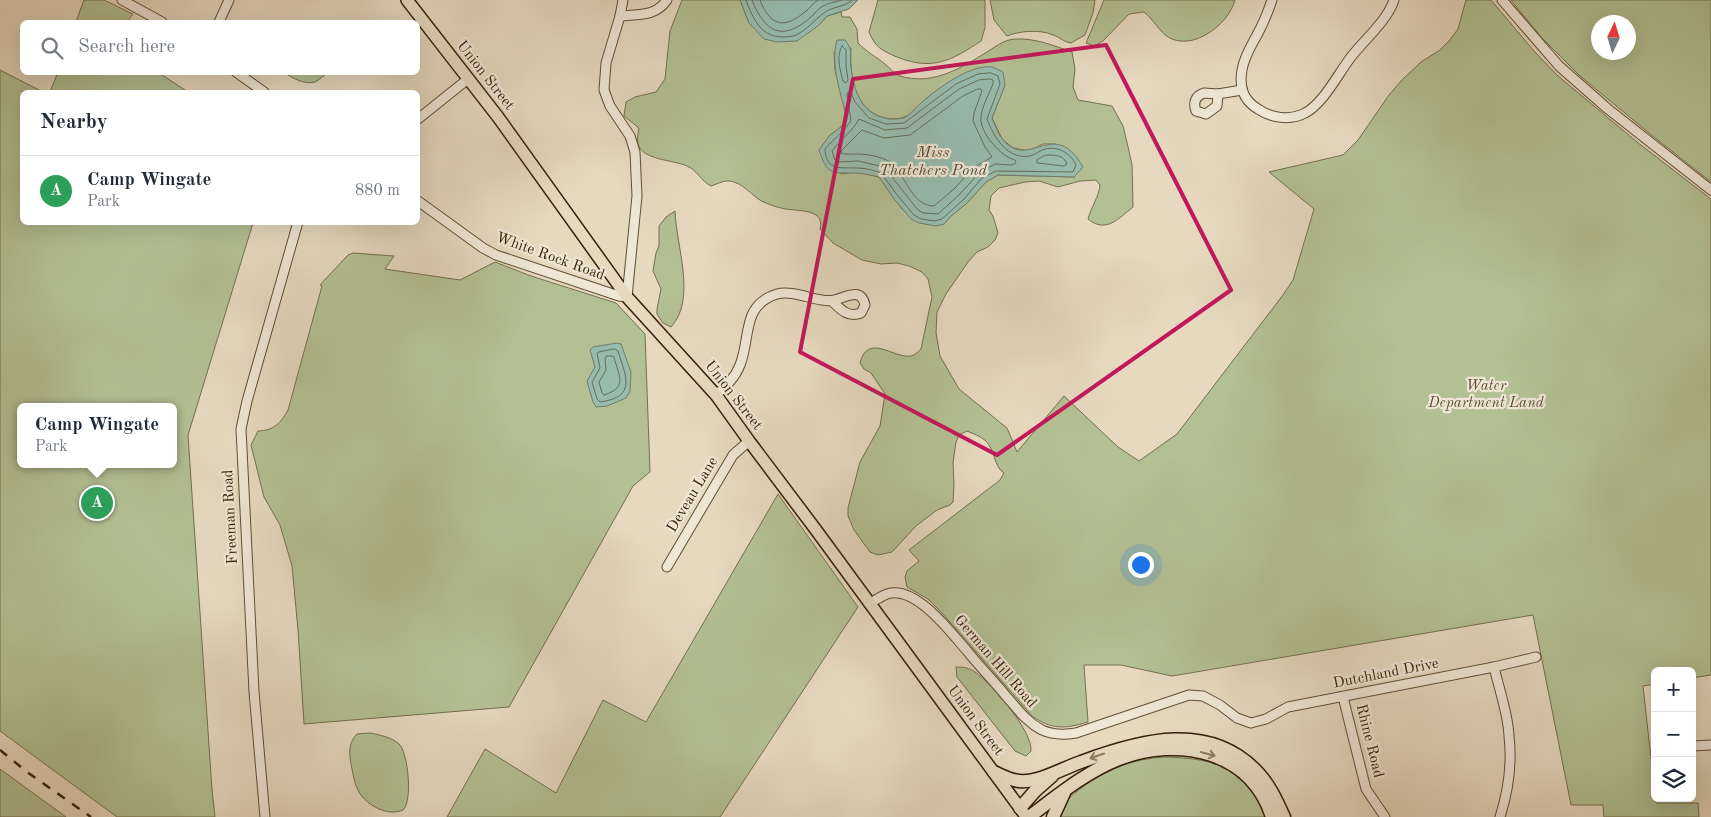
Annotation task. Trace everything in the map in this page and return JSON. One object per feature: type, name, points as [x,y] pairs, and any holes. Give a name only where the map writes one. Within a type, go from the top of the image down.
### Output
[{"type":"highway","points":[[994,772],[1014,780],[1024,781],[1058,772],[1078,763],[1140,743],[1172,739],[1205,742],[1231,752],[1253,768],[1270,790],[1284,817]]},
{"type":"highway","points":[[1025,814],[1065,791],[1097,769],[1120,758],[1153,750],[1185,750],[1210,754],[1240,769],[1260,790],[1272,817]]},
{"type":"highway","points":[[1025,814],[1035,791],[1058,772]]},
{"type":"highway","points":[[1053,817],[1065,791]]},
{"type":"main road","name":"Union Street","points":[[407,0],[498,117],[627,297],[716,395],[1025,814]]},
{"type":"street","points":[[122,0],[158,20]]},
{"type":"street","points":[[220,20],[229,0]]},
{"type":"street","points":[[623,0],[606,63],[604,90],[610,106],[630,136],[635,152],[637,196],[627,297]]},
{"type":"street","points":[[620,16],[649,14],[656,11],[667,0]]},
{"type":"street","points":[[1272,0],[1258,34],[1245,57],[1242,68],[1242,90],[1251,104],[1267,114],[1289,118],[1305,113],[1318,103],[1351,57],[1383,20],[1394,0]]},
{"type":"street","points":[[1502,0],[1558,66],[1608,109],[1711,190]]},
{"type":"street","points":[[240,75],[261,90]]},
{"type":"street","points":[[420,117],[468,78]]},
{"type":"street","points":[[1218,94],[1242,90]]},
{"type":"street","name":"White Rock Road","points":[[420,202],[483,248],[496,255],[627,297]]},
{"type":"street","name":"Freeman Road","points":[[265,817],[254,692],[241,429],[247,401],[297,225]]},
{"type":"street","points":[[716,395],[729,384],[739,367],[750,317],[760,304],[776,294],[785,292],[832,301]]},
{"type":"street","name":"Deveau Lane","points":[[667,567],[733,455],[749,441]]},
{"type":"street","name":"German Hill Road","points":[[870,603],[882,596],[893,593],[906,596],[924,605],[948,628],[1024,718],[1051,733],[1064,735],[1076,733],[1178,698],[1197,694],[1211,700],[1243,721]]},
{"type":"street","name":"Dutchland Drive","points":[[1243,721],[1260,722],[1288,707],[1494,667],[1536,657]]},
{"type":"street","points":[[1494,667],[1510,735],[1508,779],[1500,817]]},
{"type":"street","name":"Rhine Road","points":[[1343,697],[1366,789],[1385,817]]},
{"type":"street","points":[[1696,746],[1711,745]]},
{"type":"highlighted area","points":[[1106,45],[1231,290],[997,455],[800,352],[853,79]]},
{"type":"green space","points":[[84,0],[104,0],[133,14],[128,20],[77,20]]},
{"type":"green space","name":"Water Department Land","points":[[682,0],[740,0],[749,23],[819,25],[827,16],[841,12],[842,17],[850,17],[857,29],[858,43],[896,74],[911,78],[933,78],[943,75],[972,61],[1002,42],[1011,39],[1038,41],[1072,52],[1075,69],[1073,87],[1078,100],[1112,106],[1123,126],[1132,165],[1133,207],[1112,223],[1101,225],[1088,219],[1100,185],[1096,180],[1080,181],[1058,187],[1039,181],[999,188],[991,196],[989,210],[993,216],[998,233],[995,240],[988,247],[977,252],[946,294],[937,312],[936,333],[940,356],[959,389],[1007,428],[1017,452],[1064,396],[1118,447],[1139,461],[1177,434],[1293,280],[1314,209],[1269,172],[1343,155],[1358,140],[1389,95],[1402,80],[1421,62],[1440,50],[1449,41],[1458,29],[1466,0],[1491,0],[1558,76],[1637,142],[1711,199],[1711,675],[1696,677],[1696,667],[1651,667],[1651,685],[1643,686],[1651,758],[1651,802],[1698,803],[1699,817],[1604,817],[1603,805],[1571,805],[1533,615],[1172,676],[1121,665],[1084,665],[1088,722],[1059,727],[1039,721],[1032,716],[942,613],[928,599],[907,587],[905,577],[907,571],[919,561],[909,550],[1000,480],[1004,473],[998,467],[986,441],[967,431],[959,435],[953,463],[953,502],[937,510],[916,526],[892,552],[878,555],[870,552],[854,530],[848,516],[848,508],[860,462],[880,426],[885,394],[871,373],[864,369],[860,363],[864,354],[869,349],[882,349],[904,356],[911,356],[921,349],[932,297],[928,279],[922,272],[909,266],[897,263],[881,264],[862,260],[833,243],[820,229],[819,218],[812,213],[768,204],[758,199],[743,186],[731,181],[711,186],[690,168],[646,153],[638,144],[639,128],[624,116],[626,102],[635,97],[656,92],[665,79],[670,31]],"holes":[[[851,48],[851,69],[858,97],[864,105],[871,112],[881,117],[892,119],[907,116],[928,97],[954,79],[1005,85],[992,118],[1002,139],[1013,148],[1029,151],[1043,144],[1056,144],[1075,177],[998,175],[986,182],[944,224],[902,209],[879,177],[857,172],[841,174],[829,136],[841,127],[847,119],[835,70],[834,52]]]},
{"type":"green space","points":[[878,0],[985,0],[985,28],[981,41],[960,54],[941,62],[921,63],[897,57],[880,48],[874,42],[869,32]]},
{"type":"green space","points":[[990,0],[1095,0],[1093,13],[1085,35],[1071,43],[1048,33],[1036,31],[1007,36],[994,20]]},
{"type":"green space","points":[[1104,0],[1235,0],[1226,18],[1209,33],[1199,38],[1178,41],[1168,37],[1144,12],[1129,14],[1103,41],[1094,46],[1086,43]]},
{"type":"green space","points":[[1511,0],[1711,0],[1711,182],[1649,133],[1580,76],[1541,37]]},
{"type":"green space","points":[[0,70],[39,90],[20,90],[20,225],[252,225],[188,435],[215,817],[117,817],[0,731]]},
{"type":"green space","points":[[57,75],[162,75],[185,90],[51,90]]},
{"type":"green space","points":[[288,75],[325,75],[311,83]]},
{"type":"green space","points":[[675,211],[684,287],[683,302],[679,315],[671,327],[663,323],[657,314],[661,289],[653,271],[659,246],[659,226],[666,217]]},
{"type":"green space","points":[[353,253],[394,256],[385,269],[460,280],[495,262],[531,276],[616,303],[645,334],[650,472],[633,486],[509,707],[304,724],[292,566],[280,525],[264,497],[251,445],[258,431],[272,428],[288,410],[322,286],[320,285],[348,255]]},
{"type":"green space","points":[[778,494],[858,607],[720,817],[447,817],[485,749],[556,793],[603,700],[646,722]]},
{"type":"green space","points":[[956,667],[966,668],[975,672],[991,686],[1010,708],[1030,743],[1031,751],[1026,756],[1015,751],[957,677]]},
{"type":"green space","points":[[370,733],[385,737],[399,744],[405,756],[409,787],[406,805],[403,810],[391,812],[378,809],[362,797],[357,788],[351,763],[351,743],[357,734]]},
{"type":"green space","points":[[1164,757],[1200,760],[1234,772],[1252,789],[1267,817],[1058,817],[1064,803],[1069,798],[1103,774],[1132,762]]},
{"type":"green space","points":[[0,769],[66,817],[0,817]]},
{"type":"water","points":[[740,0],[858,0],[849,9],[827,16],[819,25],[797,41],[777,42],[764,39],[749,23]]},
{"type":"water","name":"Miss Thatchers Pond","points":[[837,40],[845,40],[848,44],[852,76],[857,92],[864,106],[877,115],[889,119],[904,118],[928,97],[964,73],[983,67],[992,67],[1003,72],[1005,85],[992,118],[1003,140],[1013,148],[1023,150],[1052,144],[1062,146],[1072,152],[1083,167],[1074,177],[998,175],[986,182],[944,224],[936,226],[919,223],[911,219],[879,177],[861,173],[834,172],[824,164],[819,150],[829,136],[841,127],[847,119],[836,70],[835,50]]},
{"type":"water","points":[[621,344],[631,372],[630,391],[626,398],[607,406],[596,407],[587,381],[595,367],[590,350],[593,347]]},
{"type":"railway","points":[[0,750],[27,772],[91,817]]},
{"type":"place","name":"Camp Wingate","points":[[97,503]]}]
